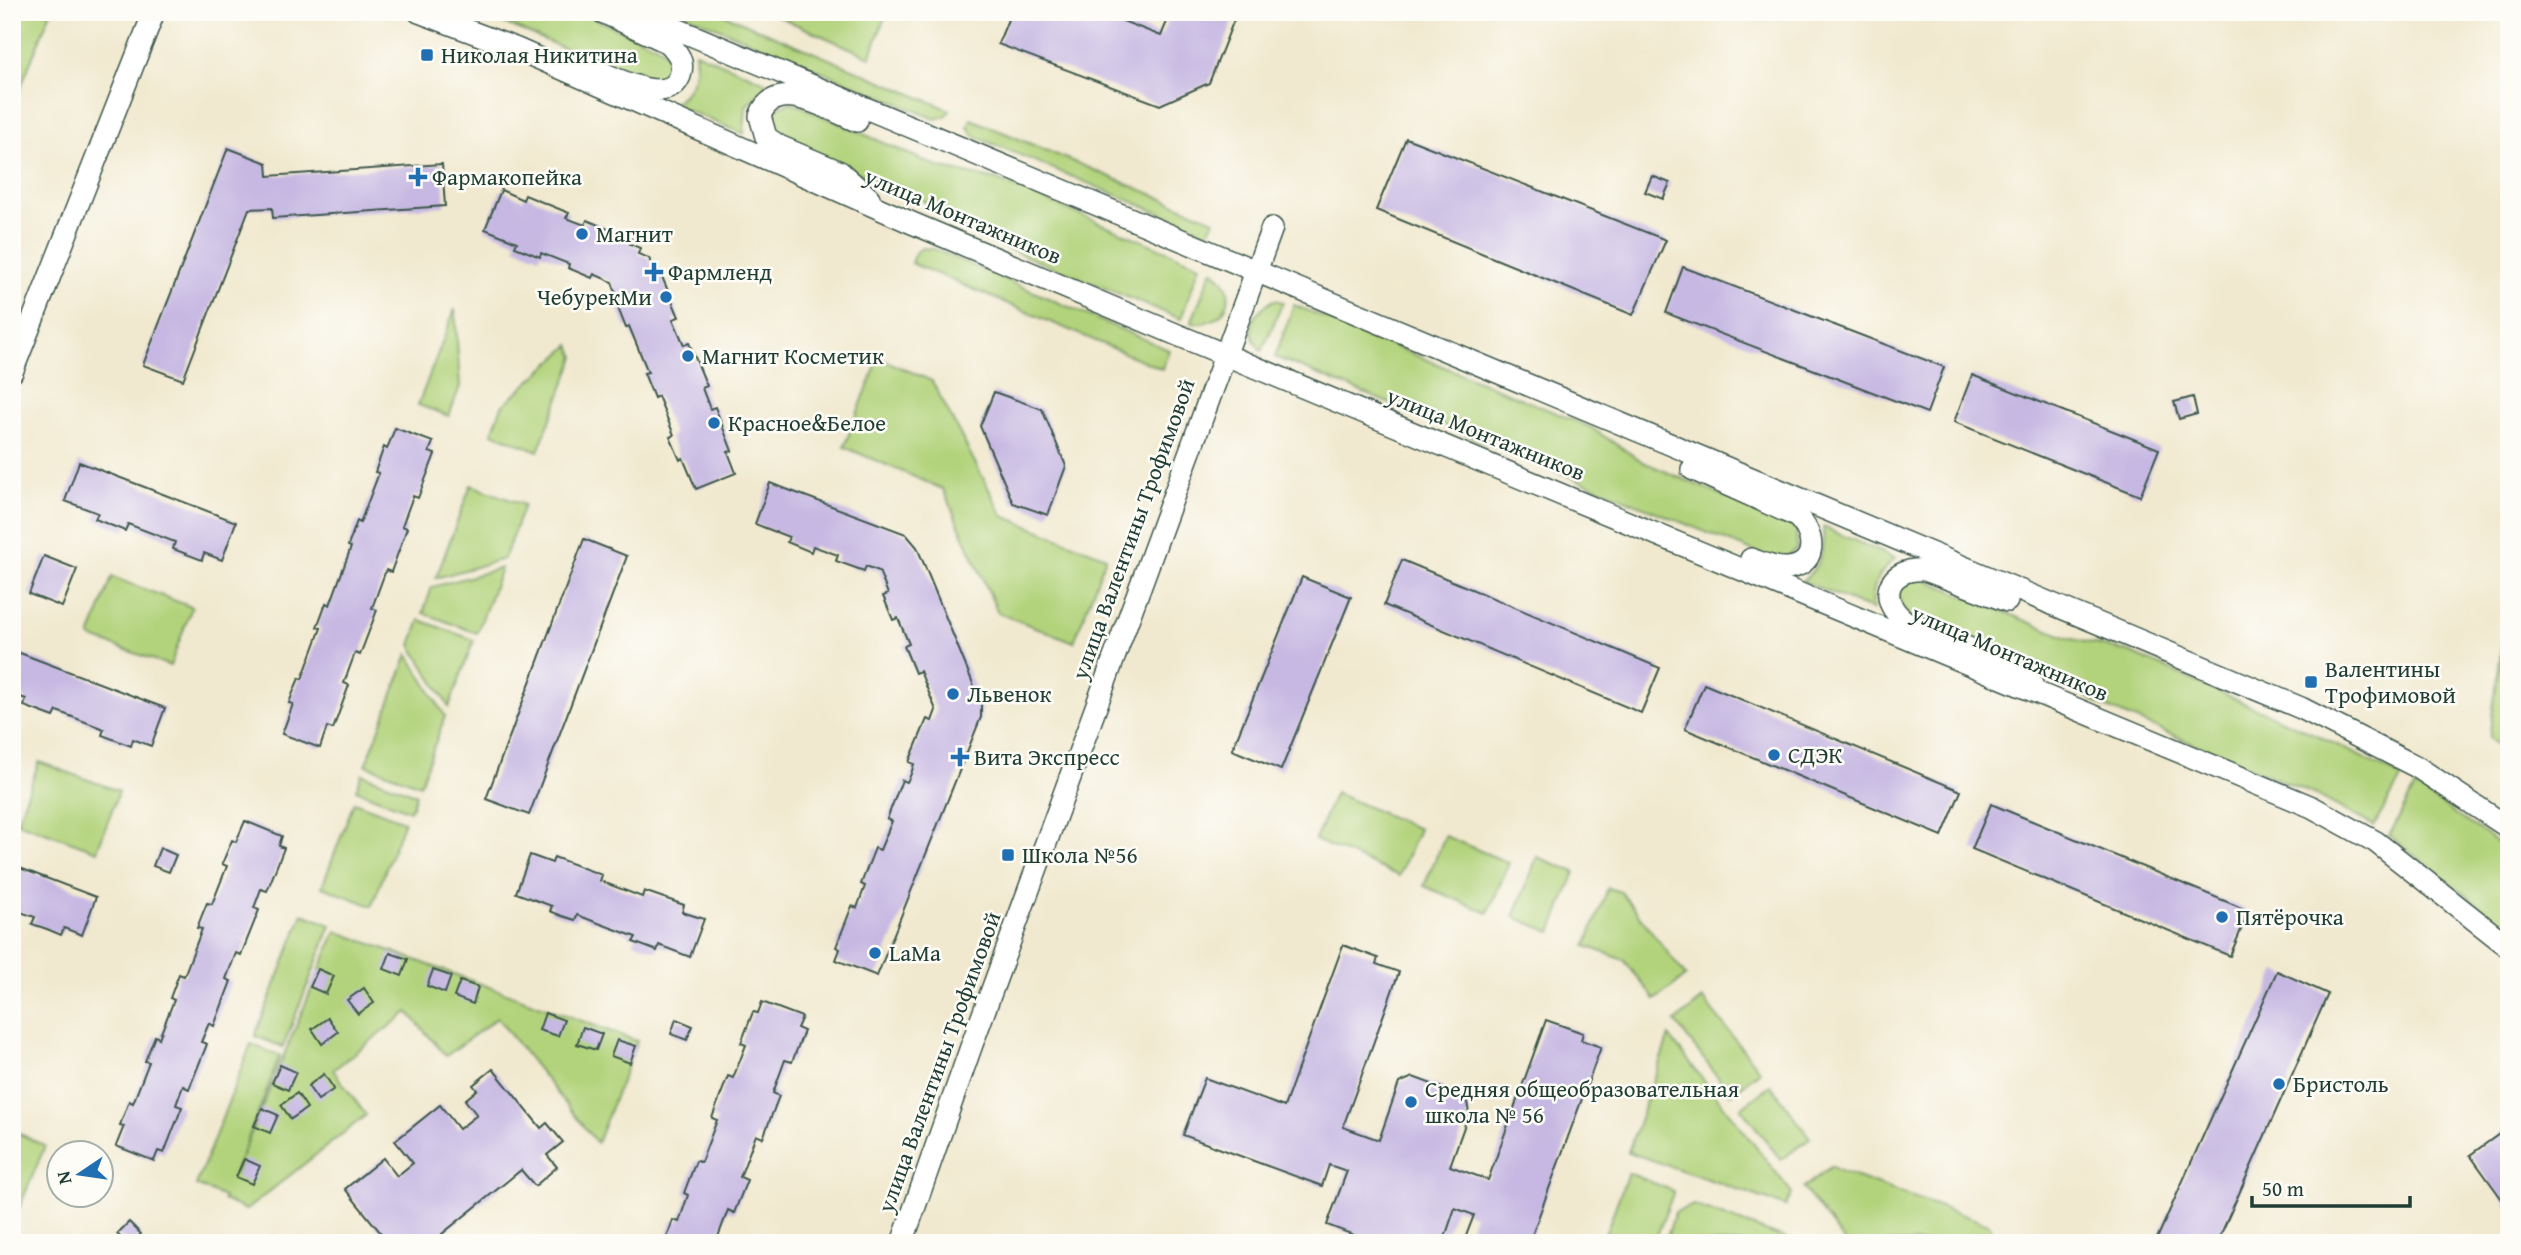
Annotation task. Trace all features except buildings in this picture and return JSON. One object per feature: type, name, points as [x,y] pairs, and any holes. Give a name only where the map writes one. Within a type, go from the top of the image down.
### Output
[{"type":"street","points":[[12,372],[154,12]]},
{"type":"street","name":"улица Монтажников","points":[[419,12],[517,49],[883,211],[2312,807],[2376,842],[2509,947]]},
{"type":"street","points":[[517,49],[567,58],[649,91],[671,88],[677,82],[682,63],[677,51],[669,43],[603,12]]},
{"type":"street","points":[[636,12],[2301,708],[2417,767],[2509,828]]},
{"type":"street","points":[[883,211],[841,172],[779,146],[766,137],[760,116],[764,107],[779,96],[793,96],[885,133],[933,138]]},
{"type":"street","name":"улица Валентины Трофимовой","points":[[902,1243],[971,1047],[1272,228]]},
{"type":"street","points":[[1631,428],[1688,467],[1796,516],[1805,524],[1811,537],[1811,549],[1807,559],[1797,565],[1787,569],[1775,568],[1693,536],[1642,527]]},
{"type":"street","points":[[2046,697],[2011,666],[1906,622],[1895,614],[1889,603],[1888,591],[1893,581],[1912,569],[1925,570],[2027,609],[2081,618]]},
{"type":"green space","points":[[12,12],[51,12],[12,108]]},
{"type":"green space","points":[[463,12],[579,12],[660,47],[674,62],[671,75],[667,80],[644,82],[497,20]]},
{"type":"green space","points":[[680,12],[718,12],[950,110],[946,116],[935,119]]},
{"type":"green space","points":[[768,12],[887,12],[870,57]]},
{"type":"green space","points":[[695,52],[768,83],[746,106],[744,134],[672,104],[684,94],[692,82]]},
{"type":"green space","points":[[791,102],[938,167],[997,180],[1200,265],[1181,319],[976,236],[931,204],[777,139],[769,118],[772,110]]},
{"type":"green space","points":[[971,119],[1214,220],[1208,233],[974,136],[968,127]]},
{"type":"green space","points":[[922,248],[934,249],[1169,350],[1162,369],[911,263],[915,253]]},
{"type":"green space","points":[[1212,270],[1227,287],[1227,306],[1214,319],[1204,323],[1191,323]]},
{"type":"green space","points":[[1274,300],[1283,302],[1262,351],[1253,336],[1253,322],[1260,310]]},
{"type":"green space","points":[[1294,305],[1590,427],[1643,462],[1787,523],[1796,529],[1797,549],[1784,559],[1772,559],[1275,357]]},
{"type":"green space","points":[[455,309],[460,386],[449,416],[418,405]]},
{"type":"green space","points":[[570,345],[575,357],[538,451],[492,433],[502,406]]},
{"type":"green space","points":[[879,358],[932,381],[1003,516],[1106,557],[1074,642],[998,613],[943,489],[844,447]]},
{"type":"green space","points":[[471,485],[524,505],[504,559],[436,578]]},
{"type":"green space","points":[[1823,527],[1895,558],[1884,569],[1874,587],[1873,610],[1802,581],[1813,570],[1820,557]]},
{"type":"green space","points":[[501,568],[477,633],[423,613],[432,587]]},
{"type":"green space","points":[[112,577],[192,607],[170,666],[90,637]]},
{"type":"green space","points":[[1921,578],[2068,638],[2129,652],[2325,739],[2402,777],[2374,826],[2316,795],[2098,704],[2043,666],[1909,615],[1900,607],[1898,588],[1903,583]]},
{"type":"green space","points":[[2509,595],[2509,755],[2489,738]]},
{"type":"green space","points":[[420,620],[474,640],[449,707],[411,645]]},
{"type":"green space","points":[[408,654],[445,716],[420,785],[366,765]]},
{"type":"green space","points":[[39,762],[119,791],[97,851],[17,822]]},
{"type":"green space","points":[[362,774],[416,794],[410,811],[356,790]]},
{"type":"green space","points":[[2415,787],[2509,850],[2509,929],[2389,836]]},
{"type":"green space","points":[[1335,793],[1419,829],[1399,876],[1315,840]]},
{"type":"green space","points":[[354,802],[404,821],[372,906],[322,887]]},
{"type":"green space","points":[[1445,836],[1509,863],[1488,913],[1424,886]]},
{"type":"green space","points":[[1537,857],[1575,872],[1551,932],[1514,917]]},
{"type":"green space","points":[[1608,888],[1621,892],[1686,976],[1655,1000],[1624,960],[1586,946]]},
{"type":"green space","points":[[303,914],[331,925],[283,1047],[255,1036]]},
{"type":"green space","points":[[336,931],[637,1041],[597,1143],[497,1018],[446,1056],[408,1012],[333,1070],[366,1115],[246,1210],[196,1185],[251,1044],[280,1056],[234,1174]]},
{"type":"green space","points":[[1703,999],[1760,1071],[1731,1094],[1675,1022]]},
{"type":"green space","points":[[1669,1036],[1792,1193],[1786,1206],[1628,1152]]},
{"type":"green space","points":[[1771,1085],[1810,1138],[1781,1160],[1741,1108]]},
{"type":"green space","points":[[12,1130],[45,1146],[12,1225]]},
{"type":"green space","points":[[1832,1166],[1988,1224],[1998,1239],[1993,1243],[1846,1243],[1803,1188]]},
{"type":"green space","points":[[1628,1173],[1674,1191],[1654,1243],[1602,1243]]},
{"type":"green space","points":[[1694,1205],[1798,1243],[1665,1243],[1675,1212]]},
{"type":"place","name":"Николая Никитина","points":[[427,55]]},
{"type":"place","name":"Фармакопейка","points":[[418,177]]},
{"type":"place","name":"Магнит","points":[[582,234]]},
{"type":"place","name":"Фармленд","points":[[654,272]]},
{"type":"place","name":"ЧебурекМи","points":[[666,297]]},
{"type":"place","name":"Магнит Косметик","points":[[688,356]]},
{"type":"place","name":"Красное&Белое","points":[[714,423]]},
{"type":"place","name":"Валентины Трофимовой","points":[[2311,682]]},
{"type":"place","name":"Львенок","points":[[953,694]]},
{"type":"place","name":"СДЭК","points":[[1774,755]]},
{"type":"place","name":"Вита Экспресс","points":[[960,757]]},
{"type":"place","name":"Школа №56","points":[[1008,855]]},
{"type":"place","name":"Пятёрочка","points":[[2222,917]]},
{"type":"place","name":"LaMa","points":[[875,953]]},
{"type":"place","name":"Бристоль","points":[[2279,1084]]},
{"type":"place","name":"Средняя общеобразовательная школа № 56","points":[[1411,1102]]}]
